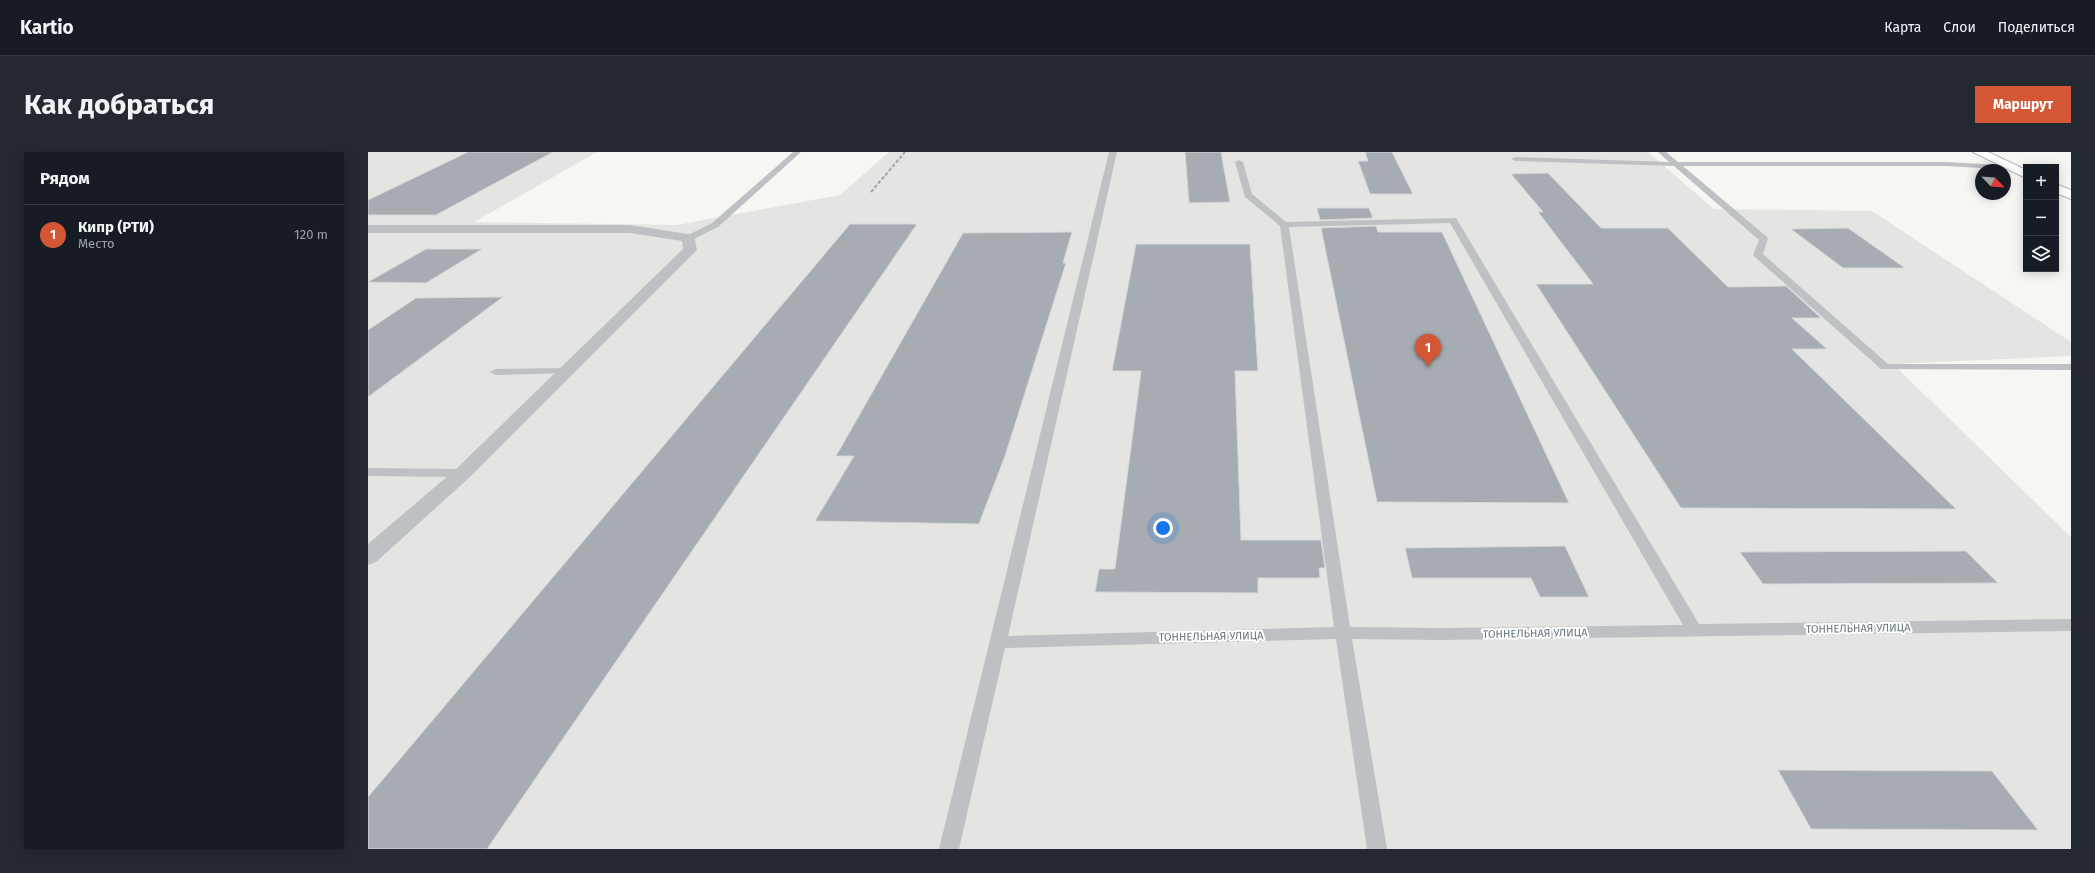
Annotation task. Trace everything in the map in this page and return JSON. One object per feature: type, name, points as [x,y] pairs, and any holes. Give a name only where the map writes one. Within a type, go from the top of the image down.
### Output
[{"type":"main road","points":[[1979,152],[2023,173]]},
{"type":"main road","points":[[2059,189],[2071,195]]},
{"type":"street","points":[[368,229],[630,229],[689,238],[690,250],[463,473],[368,557]]},
{"type":"lane","points":[[689,238],[714,225],[797,152]]},
{"type":"lane","points":[[950,849],[1113,152]]},
{"type":"lane","points":[[1662,152],[1764,239],[1758,255],[1885,367],[2071,367]]},
{"type":"lane","points":[[1515,160],[1676,164],[1947,164],[2012,168]]},
{"type":"lane","points":[[1238,162],[1248,196],[1284,225],[1453,220],[1695,631]]},
{"type":"lane","points":[[1284,225],[1343,633],[1377,849]]},
{"type":"lane","points":[[496,372],[567,371]]},
{"type":"lane","points":[[368,472],[463,473]]},
{"type":"lane","name":"ТОННЕЛЬНАЯ УЛИЦА","points":[[998,642],[1343,633],[1440,634],[2071,625]]},
{"type":"shaded area","points":[[368,152],[597,152],[474,222],[677,225],[840,195],[889,152],[1648,152],[1714,209],[1872,211],[2071,342],[2071,356],[1893,364],[2071,537],[2071,849],[368,849]]},
{"type":"building","points":[[468,152],[553,152],[436,215],[368,215],[368,200]]},
{"type":"building","points":[[1185,152],[1221,152],[1230,202],[1189,203]]},
{"type":"building","points":[[1365,152],[1392,152],[1413,194],[1370,194],[1358,161],[1368,161]]},
{"type":"building","points":[[1548,173],[1601,228],[1668,228],[1728,287],[1786,286],[1821,318],[1792,318],[1827,349],[1792,349],[1956,509],[1681,508],[1536,284],[1593,284],[1538,212],[1543,212],[1511,174]]},
{"type":"building","points":[[1317,208],[1369,208],[1373,218],[1320,220]]},
{"type":"building","points":[[850,224],[917,224],[487,849],[368,849],[368,797]]},
{"type":"building","points":[[1376,226],[1378,232],[1442,232],[1569,503],[1377,502],[1321,228]]},
{"type":"building","points":[[1848,228],[1905,268],[1843,268],[1791,229]]},
{"type":"building","points":[[1072,232],[1063,263],[1066,263],[1005,456],[979,524],[815,521],[854,456],[836,456],[963,233]]},
{"type":"building","points":[[1136,244],[1250,244],[1258,371],[1235,371],[1241,540],[1321,540],[1325,568],[1319,568],[1320,578],[1258,578],[1258,593],[1095,592],[1099,569],[1115,569],[1141,371],[1112,371]]},
{"type":"building","points":[[426,249],[482,249],[426,283],[368,282]]},
{"type":"building","points":[[503,297],[368,397],[368,330],[416,298]]},
{"type":"building","points":[[1565,546],[1589,597],[1540,597],[1531,578],[1412,578],[1405,548]]},
{"type":"building","points":[[1966,551],[1998,583],[1763,584],[1740,552]]},
{"type":"building","points":[[1778,770],[1992,771],[2038,830],[1811,829]]},
{"type":"railway","points":[[871,192],[905,152]]},
{"type":"place","name":"Кипр (РТИ)","points":[[1428,367]]}]
